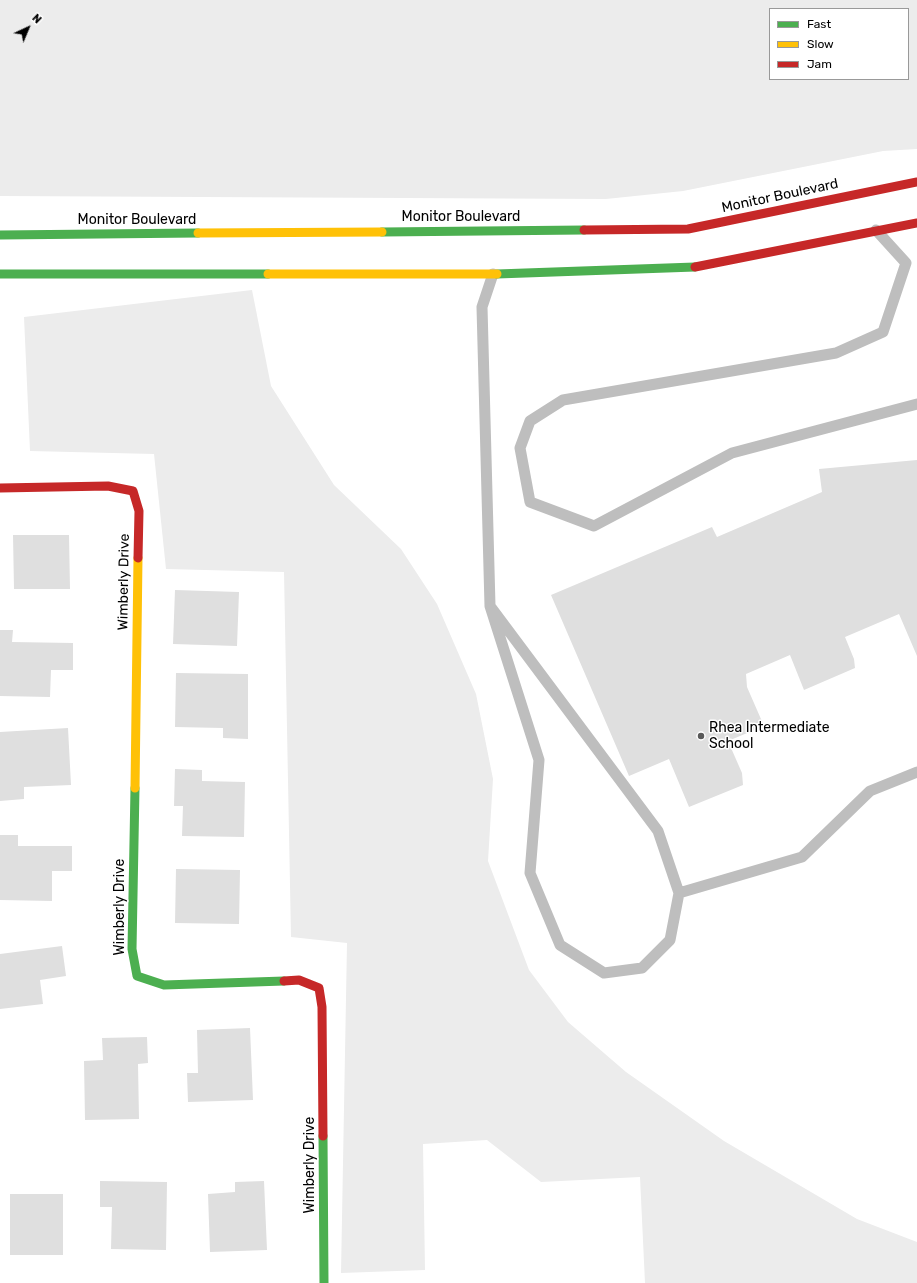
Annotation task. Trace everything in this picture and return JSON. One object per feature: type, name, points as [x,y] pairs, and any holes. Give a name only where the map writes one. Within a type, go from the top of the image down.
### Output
[{"type":"street","name":"Monitor Boulevard","points":[[0,235],[688,229],[917,182]]},
{"type":"street","points":[[0,274],[493,274],[694,267],[875,230],[917,223]]},
{"type":"street","name":"Wimberly Drive","points":[[0,488],[108,486],[133,491],[139,511],[132,949],[137,976],[164,985],[298,980],[319,988],[322,1008],[324,1283]]},
{"type":"lane","points":[[875,230],[906,263],[883,332],[836,353],[563,400],[530,421],[520,448],[530,502],[594,526],[732,453],[917,404]]},
{"type":"lane","points":[[490,606],[658,831],[679,893],[670,940],[642,968],[604,973],[560,945],[530,873],[539,760],[490,606],[482,307],[493,274]]},
{"type":"lane","points":[[679,893],[802,857],[870,791],[917,772]]},
{"type":"shaded area","points":[[0,0],[917,0],[917,149],[883,151],[683,191],[606,199],[0,196]]},
{"type":"shaded area","points":[[252,290],[271,386],[334,485],[401,549],[437,604],[476,694],[493,779],[488,861],[529,970],[568,1022],[626,1072],[724,1141],[857,1219],[917,1242],[917,1283],[645,1283],[640,1177],[541,1182],[487,1140],[423,1144],[425,1270],[341,1273],[347,943],[291,937],[284,572],[166,569],[154,454],[30,451],[24,317]]},
{"type":"building","points":[[917,460],[917,656],[899,614],[845,637],[854,659],[855,668],[804,690],[790,655],[746,674],[747,687],[764,726],[728,741],[742,773],[743,785],[689,807],[669,759],[629,776],[551,595],[712,527],[717,537],[822,492],[819,469]]},
{"type":"building","points":[[13,535],[69,535],[70,589],[14,589]]},
{"type":"building","points":[[175,590],[239,592],[237,646],[173,644]]},
{"type":"building","points":[[0,630],[13,630],[12,642],[73,643],[73,670],[51,670],[50,697],[0,696]]},
{"type":"building","points":[[176,673],[248,674],[248,739],[223,738],[223,728],[175,727]]},
{"type":"building","points":[[68,728],[71,785],[24,787],[24,799],[0,801],[0,732]]},
{"type":"building","points":[[175,769],[202,770],[202,781],[245,782],[244,837],[182,836],[183,806],[174,806]]},
{"type":"building","points":[[0,835],[18,835],[18,846],[72,846],[72,871],[52,871],[52,901],[0,900]]},
{"type":"building","points":[[176,869],[240,870],[239,924],[175,923]]},
{"type":"building","points":[[62,946],[66,976],[40,980],[43,1004],[0,1009],[0,954]]},
{"type":"building","points":[[250,1028],[253,1100],[188,1102],[187,1073],[198,1073],[197,1030]]},
{"type":"building","points":[[147,1037],[148,1063],[138,1064],[139,1119],[85,1120],[84,1061],[103,1060],[102,1038]]},
{"type":"building","points":[[100,1181],[167,1182],[166,1250],[111,1249],[112,1207],[100,1207]]},
{"type":"building","points":[[264,1181],[267,1250],[210,1252],[208,1194],[235,1192],[235,1182]]},
{"type":"building","points":[[10,1194],[63,1194],[63,1255],[10,1255]]},
{"type":"traffic: fast","points":[[382,232],[584,230]]},
{"type":"traffic: fast","points":[[0,235],[198,233]]},
{"type":"traffic: fast","points":[[497,274],[695,267]]},
{"type":"traffic: fast","points":[[0,274],[268,274]]},
{"type":"traffic: fast","points":[[135,788],[132,949],[137,976],[164,985],[284,981]]},
{"type":"traffic: fast","points":[[323,1136],[324,1283]]},
{"type":"traffic: slow","points":[[198,233],[382,232]]},
{"type":"traffic: slow","points":[[268,274],[497,274]]},
{"type":"traffic: slow","points":[[135,788],[138,558]]},
{"type":"traffic: jam","points":[[584,230],[688,229],[917,182]]},
{"type":"traffic: jam","points":[[695,267],[917,223]]},
{"type":"traffic: jam","points":[[0,488],[108,486],[133,491],[139,511],[138,558]]},
{"type":"traffic: jam","points":[[284,981],[299,980],[319,988],[322,1007],[323,1136]]},
{"type":"place","name":"Rhea Intermediate School","points":[[701,736]]}]
